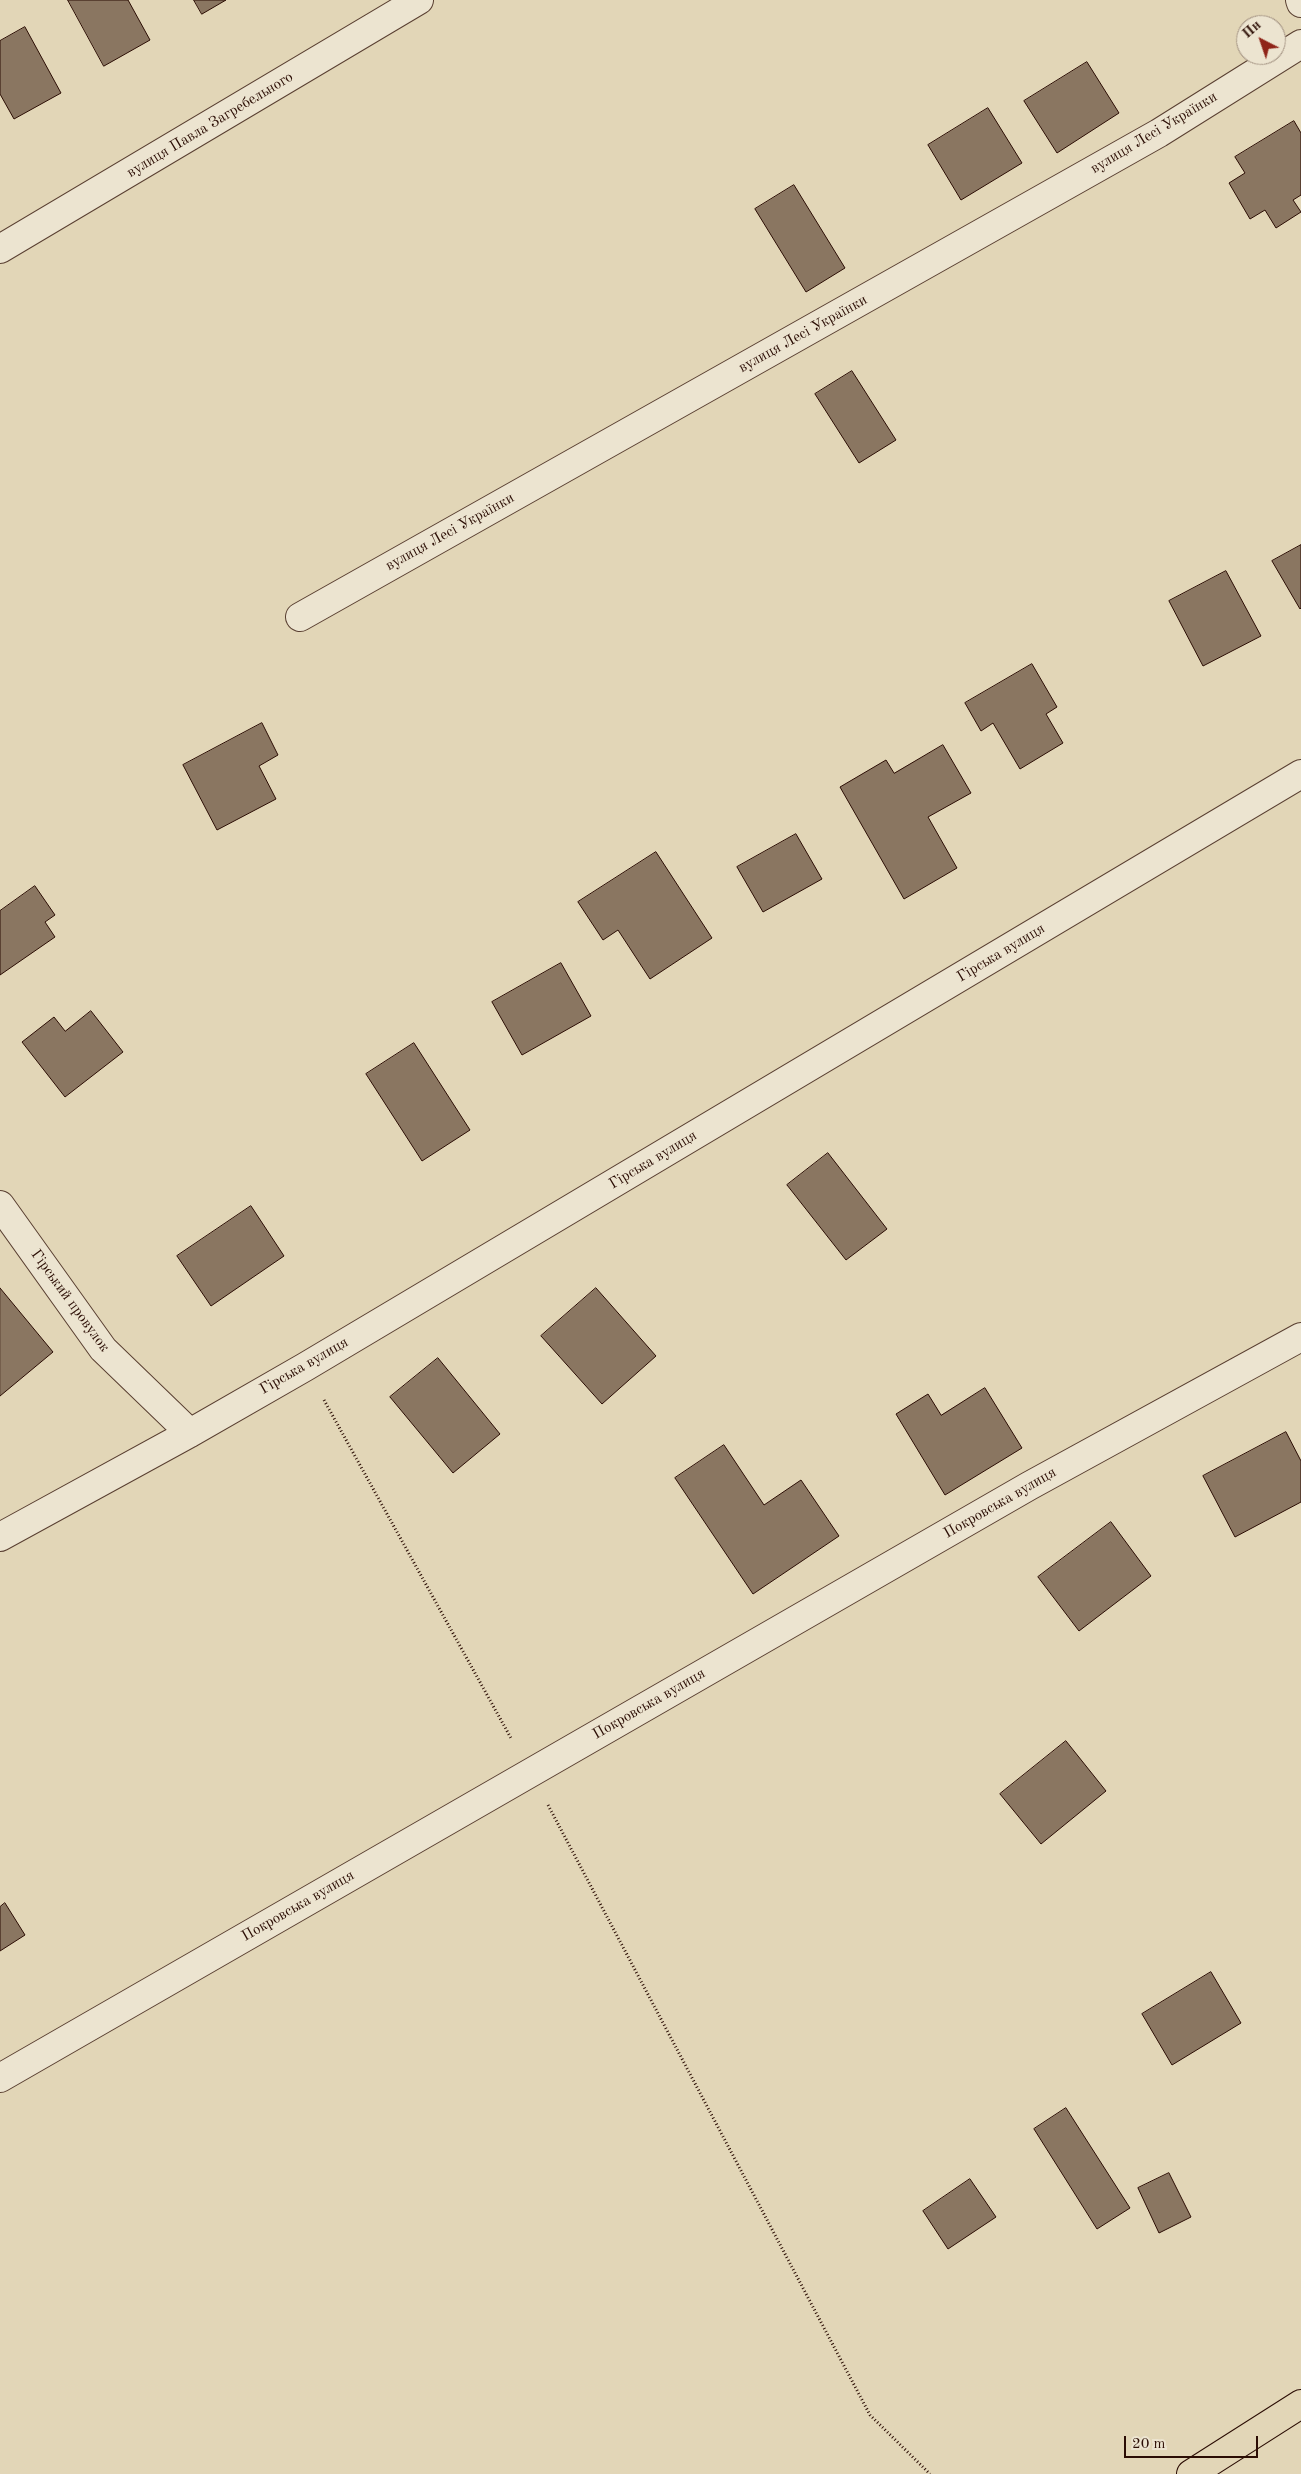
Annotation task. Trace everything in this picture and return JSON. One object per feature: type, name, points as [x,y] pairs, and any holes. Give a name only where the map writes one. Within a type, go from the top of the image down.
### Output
[{"type":"main road","points":[[1191,2474],[1301,2404]]},
{"type":"street","name":"вулиця Павла Загребельного","points":[[0,249],[419,0]]},
{"type":"street","name":"вулиця Лесі Українки","points":[[300,617],[1159,133],[1301,44]]},
{"type":"street","name":"Гірська вулиця","points":[[0,1537],[190,1433],[305,1367],[1301,774]]},
{"type":"street","name":"Гірський провулок","points":[[0,1204],[103,1349],[190,1433]]},
{"type":"street","name":"Покровська вулиця","points":[[0,2078],[1029,1486],[1301,1337]]},
{"type":"path","points":[[305,1367],[530,1773],[870,2415],[930,2474]]},
{"type":"building","points":[[68,0],[128,0],[150,40],[104,66]]},
{"type":"building","points":[[194,0],[226,0],[202,14]]},
{"type":"building","points":[[25,27],[61,93],[14,119],[0,94],[0,41]]},
{"type":"building","points":[[1087,62],[1119,113],[1057,153],[1024,101]]},
{"type":"building","points":[[988,108],[1022,163],[961,200],[928,145]]},
{"type":"building","points":[[1294,121],[1301,133],[1301,195],[1293,200],[1301,212],[1276,228],[1265,210],[1250,219],[1229,183],[1245,173],[1235,157]]},
{"type":"building","points":[[794,185],[845,268],[806,292],[755,209]]},
{"type":"building","points":[[852,371],[896,440],[859,463],[815,394]]},
{"type":"building","points":[[1301,545],[1301,608],[1300,609],[1272,561]]},
{"type":"building","points":[[1226,571],[1261,636],[1203,666],[1169,601]]},
{"type":"building","points":[[1032,664],[1057,707],[1046,714],[1063,743],[1020,769],[993,723],[981,731],[965,703]]},
{"type":"building","points":[[262,723],[278,755],[259,766],[276,799],[217,830],[183,765]]},
{"type":"building","points":[[943,745],[971,793],[928,817],[957,868],[904,899],[840,787],[886,760],[894,773]]},
{"type":"building","points":[[796,834],[822,879],[763,912],[737,867]]},
{"type":"building","points":[[656,852],[712,938],[650,979],[618,930],[603,940],[578,902]]},
{"type":"building","points":[[35,886],[55,915],[45,922],[55,937],[0,975],[0,911]]},
{"type":"building","points":[[561,963],[591,1016],[522,1055],[492,1002]]},
{"type":"building","points":[[91,1011],[123,1052],[65,1097],[22,1042],[54,1017],[65,1031]]},
{"type":"building","points":[[414,1043],[470,1130],[422,1161],[366,1074]]},
{"type":"building","points":[[828,1153],[887,1229],[846,1260],[787,1185]]},
{"type":"building","points":[[251,1206],[284,1256],[211,1306],[177,1256]]},
{"type":"building","points":[[0,1288],[53,1352],[0,1396]]},
{"type":"building","points":[[596,1288],[656,1356],[602,1404],[541,1336]]},
{"type":"building","points":[[438,1358],[500,1434],[453,1473],[390,1397]]},
{"type":"building","points":[[985,1388],[1022,1448],[945,1495],[896,1414],[928,1394],[941,1415]]},
{"type":"building","points":[[1286,1432],[1301,1461],[1301,1502],[1235,1537],[1203,1476]]},
{"type":"building","points":[[724,1445],[764,1505],[801,1480],[839,1536],[753,1594],[675,1478]]},
{"type":"building","points":[[1111,1522],[1151,1576],[1079,1631],[1038,1577]]},
{"type":"building","points":[[1066,1741],[1106,1791],[1041,1844],[1000,1794]]},
{"type":"building","points":[[5,1903],[25,1935],[0,1951],[0,1907]]},
{"type":"building","points":[[1211,1972],[1241,2023],[1172,2065],[1142,2014]]},
{"type":"building","points":[[1066,2108],[1130,2208],[1097,2229],[1034,2129]]},
{"type":"building","points":[[1169,2173],[1191,2217],[1159,2233],[1138,2188]]},
{"type":"building","points":[[970,2179],[996,2217],[948,2249],[923,2211]]}]
